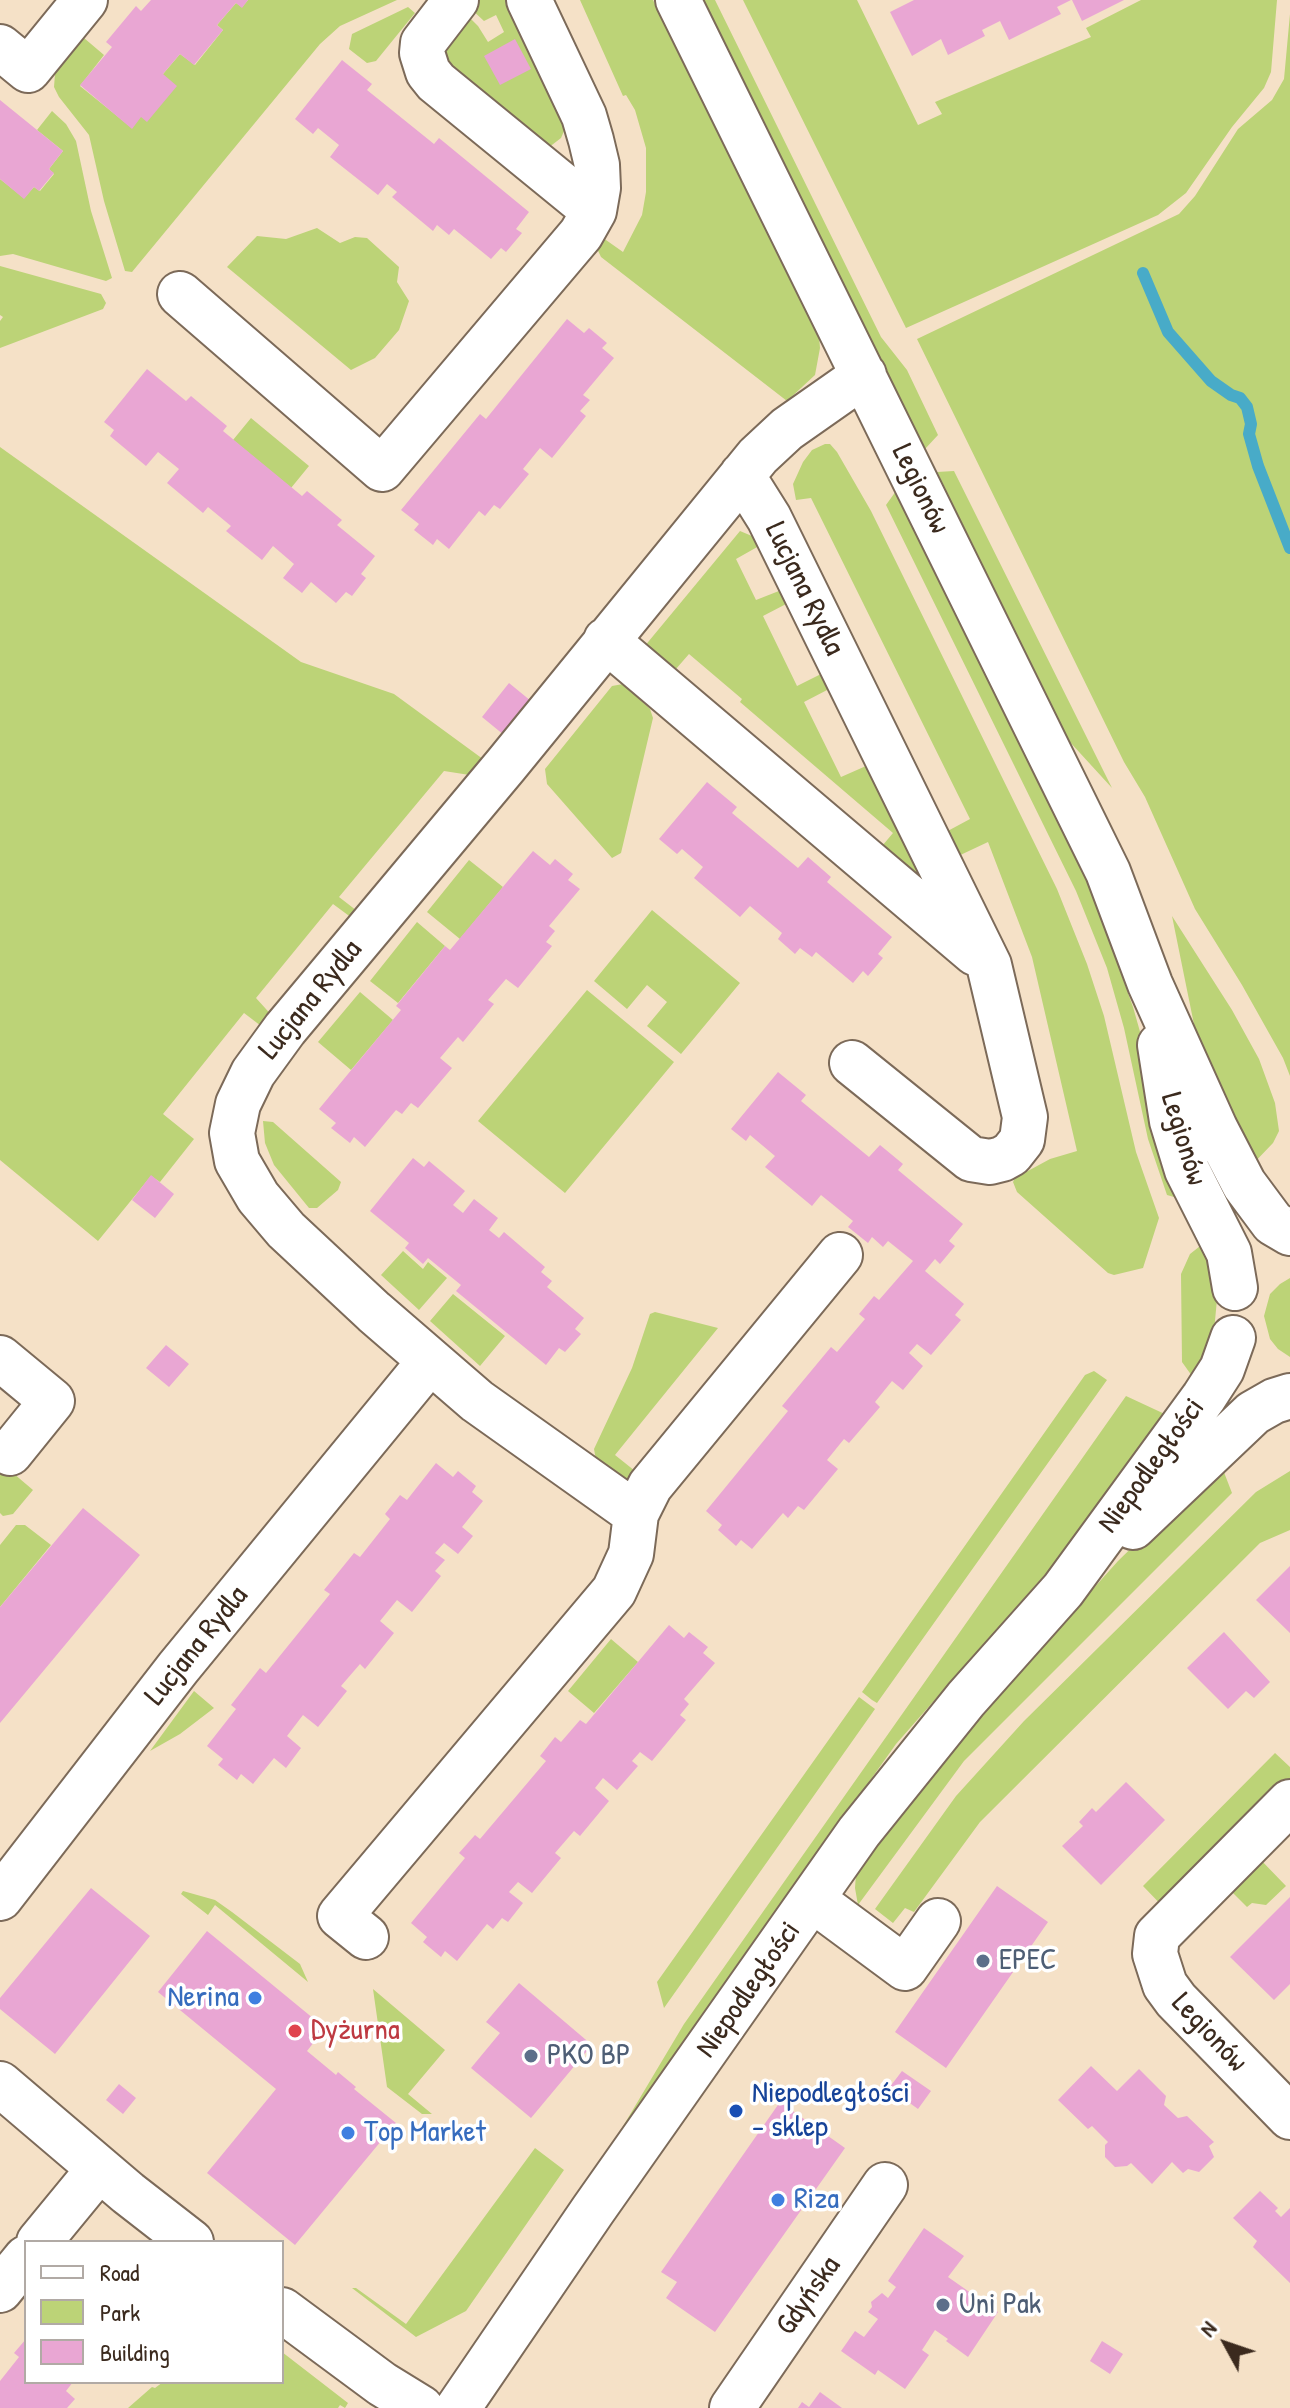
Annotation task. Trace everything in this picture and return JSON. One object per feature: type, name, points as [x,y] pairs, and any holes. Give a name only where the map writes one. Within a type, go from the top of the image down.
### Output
[{"type":"street","points":[[0,47],[28,70],[85,0]]},
{"type":"street","points":[[456,0],[423,43],[422,53],[428,72],[436,82],[594,211]]},
{"type":"street","points":[[180,294],[382,469],[581,234],[594,211],[598,188],[597,165],[584,116],[529,0]]},
{"type":"street","name":"Legionów","points":[[678,0],[1108,872],[1150,984],[1196,1088],[1244,1184],[1273,1223],[1290,1233]]},
{"type":"street","name":"Lucjana Rydla","points":[[636,1514],[477,1401],[308,1251],[267,1208],[237,1161],[233,1147],[233,1121],[253,1073],[285,1029],[506,765],[742,475],[787,429],[864,375]]},
{"type":"street","name":"Lucjana Rydla","points":[[742,475],[769,518],[989,965],[1025,1117],[1022,1140],[1011,1154],[990,1162],[971,1159],[852,1063]]},
{"type":"street","points":[[606,640],[989,965]]},
{"type":"street","name":"Legionów","points":[[1150,984],[1172,1121],[1187,1170],[1229,1253],[1235,1288]]},
{"type":"street","points":[[1290,1242],[1271,1249],[1242,1274],[1235,1288],[1229,1319],[1237,1350],[1256,1375],[1290,1394]]},
{"type":"street","points":[[366,1937],[340,1916],[614,1591],[631,1554],[636,1514],[650,1486],[840,1255]]},
{"type":"street","name":"Niepodległości","points":[[1063,1590],[1204,1397],[1222,1369],[1233,1338]]},
{"type":"street","points":[[0,1358],[52,1401],[10,1453]]},
{"type":"street","name":"Lucjana Rydla","points":[[0,1898],[178,1668],[430,1361]]},
{"type":"street","name":"Niepodległości","points":[[476,2402],[593,2210],[907,1771],[1063,1590],[1253,1413],[1290,1394]]},
{"type":"street","name":"Legionów","points":[[1290,1802],[1157,1936],[1155,1954],[1165,1985],[1290,2117]]},
{"type":"street","points":[[813,1900],[905,1968],[938,1921]]},
{"type":"street","points":[[0,2084],[188,2240]]},
{"type":"street","points":[[41,2240],[99,2169]]},
{"type":"street","name":"Gdyńska","points":[[732,2408],[885,2185]]},
{"type":"street","points":[[0,2290],[24,2260]]},
{"type":"street","points":[[284,2311],[382,2384],[421,2408]]},
{"type":"green space","points":[[248,0],[397,0],[340,26],[320,44],[132,272],[125,271],[89,135],[59,97],[54,87],[55,74],[84,38],[104,55],[80,86],[132,128],[163,74],[180,54],[195,65],[223,30],[217,25],[236,3],[242,7]]},
{"type":"green space","points":[[476,0],[511,0],[564,123],[561,138],[548,148],[447,71],[439,47],[466,14],[488,42],[504,32],[496,15],[484,21],[470,8]]},
{"type":"green space","points":[[580,0],[653,0],[819,336],[815,375],[787,401],[601,257],[592,238],[596,233],[623,252],[642,215],[646,192],[646,148],[635,110],[626,95],[623,96]]},
{"type":"green space","points":[[703,0],[715,0],[881,337],[907,370],[938,435],[925,449]]},
{"type":"green space","points":[[743,0],[857,0],[918,125],[942,114],[935,102],[1091,37],[1086,28],[1141,0],[1277,0],[1271,72],[1264,88],[1232,127],[1186,193],[1158,215],[906,328]]},
{"type":"green space","points":[[408,7],[415,13],[376,61],[367,63],[349,49],[352,34]]},
{"type":"green space","points":[[1290,14],[1290,1076],[1242,985],[1195,909],[1145,797],[1124,762],[917,339],[1179,214],[1195,196],[1238,129],[1272,100],[1284,79]]},
{"type":"green space","points":[[52,111],[66,124],[76,141],[91,211],[112,278],[106,281],[13,254],[0,256],[0,179],[24,198],[34,187],[40,191],[54,174],[49,169],[63,151],[37,130]]},
{"type":"green space","points":[[317,228],[340,243],[355,237],[367,238],[399,267],[397,282],[409,301],[399,330],[375,358],[351,370],[227,267],[257,236],[286,239]]},
{"type":"green space","points":[[0,266],[101,294],[106,303],[103,309],[0,348],[0,321],[3,317],[0,315]]},
{"type":"green space","points":[[251,418],[309,466],[291,488],[233,440]]},
{"type":"green space","points":[[830,444],[837,452],[871,511],[1057,889],[1087,964],[1104,1016],[1136,1152],[1159,1218],[1143,1268],[1114,1275],[1108,1273],[1017,1192],[1013,1182],[1050,1159],[1077,1151],[1032,957],[988,842],[954,858],[944,833],[970,819],[811,498],[796,500],[793,484],[803,462],[812,450]]},
{"type":"green space","points":[[0,447],[301,662],[394,694],[487,762],[476,776],[444,771],[339,897],[361,914],[356,921],[333,904],[256,998],[275,1019],[265,1029],[244,1013],[163,1114],[194,1139],[160,1182],[151,1176],[98,1241],[0,1160]]},
{"type":"green space","points":[[954,471],[1112,788],[1069,741],[937,472]]},
{"type":"green space","points":[[896,491],[1089,884],[1133,1007],[1188,1201],[1167,1195],[1148,1139],[1124,1028],[1107,968],[1076,891],[886,505]]},
{"type":"green space","points":[[740,531],[759,539],[759,546],[736,559],[756,600],[784,589],[788,603],[763,616],[797,686],[821,674],[829,689],[804,702],[841,777],[870,766],[937,900],[877,852],[893,833],[740,702],[742,699],[689,654],[669,677],[639,653]]},
{"type":"green space","points":[[623,684],[650,709],[653,718],[621,853],[612,858],[547,784],[545,769],[612,686]]},
{"type":"green space","points":[[469,860],[503,887],[460,939],[427,912]]},
{"type":"green space","points":[[652,910],[740,983],[681,1054],[647,1026],[667,1002],[647,985],[627,1009],[594,981]]},
{"type":"green space","points":[[1172,916],[1232,1010],[1259,1059],[1275,1103],[1279,1131],[1273,1143],[1250,1167],[1200,1054]]},
{"type":"green space","points":[[417,922],[445,946],[398,1003],[370,981]]},
{"type":"green space","points":[[587,990],[674,1062],[565,1193],[478,1121]]},
{"type":"green space","points":[[360,992],[393,1020],[351,1070],[318,1042]]},
{"type":"green space","points":[[263,1121],[273,1122],[341,1182],[338,1190],[317,1208],[309,1208],[274,1165],[265,1143]]},
{"type":"green space","points":[[1209,1239],[1218,1289],[1214,1331],[1197,1383],[1182,1362],[1181,1274],[1190,1254]]},
{"type":"green space","points":[[403,1251],[423,1269],[428,1262],[447,1278],[419,1310],[381,1275]]},
{"type":"green space","points":[[1290,1278],[1290,1357],[1270,1339],[1264,1316],[1270,1294]]},
{"type":"green space","points":[[453,1294],[505,1336],[480,1366],[430,1321]]},
{"type":"green space","points":[[655,1312],[718,1328],[615,1455],[635,1471],[632,1477],[625,1480],[596,1460],[594,1449],[632,1368],[650,1314]]},
{"type":"green space","points":[[1094,1371],[1107,1380],[877,1703],[872,1700],[862,1692],[1085,1375]]},
{"type":"green space","points":[[1126,1396],[1169,1416],[1070,1546],[896,1744],[616,2138],[684,2024]]},
{"type":"green space","points":[[0,1462],[33,1490],[13,1514],[3,1516],[0,1513]]},
{"type":"green space","points":[[1220,1462],[1232,1493],[964,1761],[858,1905],[856,1874],[941,1759],[1118,1561]]},
{"type":"green space","points":[[1290,1471],[1290,1530],[1260,1543],[980,1822],[914,1912],[905,1908],[893,1923],[875,1909],[956,1796],[1024,1721],[1256,1492]]},
{"type":"green space","points":[[16,1525],[25,1525],[51,1545],[0,1607],[0,1545]]},
{"type":"green space","points":[[611,1639],[638,1662],[594,1713],[568,1691]]},
{"type":"green space","points":[[194,1691],[214,1708],[180,1734],[150,1751]]},
{"type":"green space","points":[[859,1697],[875,1709],[664,2008],[657,1982]]},
{"type":"green space","points":[[1275,1753],[1290,1767],[1290,1791],[1170,1914],[1143,1886]]},
{"type":"green space","points":[[1258,1857],[1286,1886],[1266,1905],[1252,1903],[1247,1907],[1228,1888]]},
{"type":"green space","points":[[183,1891],[215,1900],[232,1912],[300,1964],[308,1982],[215,1905],[208,1915],[181,1894]]},
{"type":"green space","points":[[373,1989],[445,2050],[408,2094],[432,2114],[422,2114],[387,2087]]},
{"type":"green space","points":[[535,2148],[564,2170],[466,2311],[416,2337],[352,2288],[406,2324]]},
{"type":"green space","points":[[284,2354],[348,2403],[345,2408],[340,2405],[338,2408],[128,2408],[152,2387],[160,2384],[284,2384]]},
{"type":"building","points":[[151,0],[248,0],[242,8],[236,3],[217,25],[223,30],[194,65],[180,54],[163,74],[177,86],[147,122],[141,117],[132,129],[80,85],[112,47],[106,42],[136,6],[141,11]]},
{"type":"building","points":[[914,0],[1071,0],[1057,7],[1061,14],[1009,40],[1000,21],[982,30],[985,36],[948,55],[941,39],[912,56],[890,12]]},
{"type":"building","points":[[1072,0],[1124,0],[1082,21]]},
{"type":"building","points":[[515,39],[531,69],[500,85],[484,56]]},
{"type":"building","points":[[342,60],[372,84],[367,90],[434,144],[439,138],[529,212],[516,229],[522,233],[506,252],[501,248],[491,259],[454,229],[449,235],[437,225],[433,231],[392,197],[397,192],[387,184],[378,195],[330,157],[339,145],[318,128],[313,134],[295,119]]},
{"type":"building","points":[[0,100],[63,151],[49,169],[54,173],[39,191],[34,187],[24,199],[0,179]]},
{"type":"building","points":[[567,319],[584,333],[589,328],[607,343],[602,348],[614,358],[583,395],[590,400],[580,411],[586,416],[552,458],[540,448],[523,469],[529,474],[500,509],[494,505],[485,516],[479,511],[449,549],[437,539],[433,545],[414,530],[419,524],[401,510],[480,414],[486,419]]},
{"type":"building","points":[[147,369],[186,401],[191,396],[227,426],[223,431],[302,496],[307,491],[342,520],[337,525],[375,556],[361,574],[366,578],[352,596],[346,592],[336,603],[311,582],[302,593],[283,578],[294,564],[273,546],[262,560],[226,531],[231,526],[208,507],[203,513],[167,483],[179,469],[158,452],[146,466],[110,436],[114,430],[104,422]]},
{"type":"building","points":[[509,683],[531,701],[504,735],[482,717]]},
{"type":"building","points":[[707,782],[737,807],[732,813],[798,868],[808,857],[831,877],[827,882],[892,937],[878,954],[883,958],[868,976],[863,971],[853,983],[816,952],[812,957],[800,948],[795,954],[778,939],[782,933],[750,906],[740,917],[694,878],[703,867],[682,849],[677,854],[659,839]]},
{"type":"building","points":[[533,851],[550,865],[555,859],[573,874],[568,880],[580,889],[549,926],[555,931],[546,942],[552,946],[518,988],[506,979],[488,1000],[494,1004],[463,1042],[458,1037],[440,1058],[452,1068],[418,1108],[411,1103],[402,1114],[396,1110],[365,1147],[354,1137],[350,1143],[331,1128],[336,1123],[319,1109],[401,1010],[396,1006],[445,946],[450,950]]},
{"type":"building","points":[[778,1072],[806,1095],[801,1101],[869,1157],[880,1145],[903,1164],[898,1170],[963,1224],[949,1241],[955,1246],[940,1264],[935,1259],[925,1271],[964,1304],[955,1315],[961,1320],[931,1355],[917,1344],[909,1353],[923,1366],[903,1390],[892,1381],[875,1402],[880,1407],[849,1443],[844,1439],[827,1460],[838,1469],[804,1510],[798,1506],[788,1518],[783,1513],[752,1549],[741,1540],[736,1546],[718,1530],[722,1525],[706,1511],[788,1411],[782,1406],[831,1347],[837,1352],[865,1319],[859,1314],[874,1296],[879,1300],[913,1261],[888,1241],[883,1247],[872,1237],[868,1243],[848,1227],[853,1221],[821,1195],[812,1206],[765,1167],[775,1156],[750,1135],[746,1141],[731,1129]]},
{"type":"building","points":[[413,1158],[424,1167],[429,1161],[465,1191],[453,1205],[463,1213],[474,1199],[498,1218],[489,1230],[499,1238],[504,1232],[545,1267],[541,1272],[552,1281],[547,1287],[584,1318],[575,1329],[581,1334],[565,1352],[559,1348],[546,1365],[456,1291],[461,1285],[428,1258],[423,1264],[405,1248],[409,1243],[370,1211]]},
{"type":"building","points":[[151,1175],[174,1194],[155,1218],[132,1200]]},
{"type":"building","points":[[166,1345],[189,1364],[169,1387],[146,1368]]},
{"type":"building","points":[[436,1463],[453,1477],[458,1471],[476,1486],[472,1492],[483,1501],[462,1527],[473,1536],[458,1554],[444,1543],[435,1553],[445,1560],[435,1571],[441,1576],[412,1612],[397,1600],[380,1621],[394,1633],[365,1669],[360,1664],[341,1686],[347,1691],[318,1727],[303,1715],[287,1736],[301,1748],[286,1768],[274,1758],[253,1784],[241,1774],[237,1780],[218,1765],[223,1759],[207,1746],[236,1709],[231,1705],[260,1668],[266,1673],[330,1594],[324,1590],[354,1553],[360,1557],[390,1519],[385,1514],[400,1495],[407,1500]]},
{"type":"building","points":[[83,1508],[140,1555],[0,1723],[0,1607]]},
{"type":"building","points":[[1290,1566],[1290,1633],[1256,1600]]},
{"type":"building","points":[[669,1625],[684,1638],[689,1632],[708,1647],[703,1653],[715,1663],[684,1699],[689,1704],[680,1715],[686,1720],[652,1761],[640,1752],[632,1761],[638,1766],[617,1790],[603,1778],[595,1788],[609,1801],[580,1836],[574,1831],[555,1853],[561,1858],[532,1893],[518,1882],[509,1892],[523,1903],[508,1922],[502,1918],[493,1929],[487,1924],[457,1961],[445,1951],[441,1957],[423,1942],[427,1937],[411,1923],[465,1858],[459,1853],[475,1835],[480,1839],[546,1761],[540,1756],[555,1737],[561,1742],[580,1720],[586,1724]]},
{"type":"building","points":[[1224,1632],[1270,1682],[1254,1698],[1246,1691],[1228,1709],[1187,1668]]},
{"type":"building","points":[[1126,1782],[1165,1820],[1101,1885],[1062,1846],[1083,1826],[1079,1822],[1092,1808],[1096,1812]]},
{"type":"building","name":"EPEC","points":[[997,1886],[1048,1922],[946,2068],[895,2032]]},
{"type":"building","points":[[91,1888],[150,1936],[55,2054],[0,2009],[0,1998]]},
{"type":"building","points":[[1290,1897],[1290,1984],[1274,2000],[1230,1957]]},
{"type":"building","points":[[207,1931],[325,2028],[307,2051],[336,2075],[338,2072],[396,2123],[295,2245],[207,2173],[276,2089],[158,1992]]},
{"type":"building","name":"PKO BP","points":[[519,1983],[592,2045],[531,2118],[471,2068],[500,2033],[486,2022]]},
{"type":"building","points":[[1091,2066],[1117,2091],[1139,2069],[1166,2096],[1164,2105],[1178,2118],[1187,2116],[1214,2142],[1209,2146],[1214,2157],[1199,2172],[1188,2169],[1183,2173],[1172,2162],[1152,2184],[1131,2163],[1115,2167],[1105,2157],[1108,2142],[1092,2126],[1088,2129],[1058,2100]]},
{"type":"building","points":[[902,2071],[931,2091],[918,2109],[889,2088]]},
{"type":"building","points":[[119,2084],[136,2098],[123,2114],[106,2100]]},
{"type":"building","points":[[780,2102],[845,2148],[715,2332],[666,2298],[677,2282],[661,2272]]},
{"type":"building","points":[[1260,2191],[1278,2208],[1275,2211],[1281,2217],[1290,2208],[1290,2283],[1253,2247],[1257,2241],[1233,2218]]},
{"type":"building","points":[[924,2228],[964,2256],[948,2277],[998,2312],[968,2357],[935,2330],[922,2350],[929,2355],[905,2389],[878,2370],[875,2375],[841,2351],[855,2331],[864,2337],[878,2319],[868,2312],[871,2302],[882,2293],[888,2298],[896,2287],[888,2281]]},
{"type":"building","points":[[24,2341],[24,2384],[71,2384],[66,2391],[75,2399],[67,2408],[0,2408],[0,2381],[19,2357],[14,2353]]},
{"type":"building","points":[[1102,2341],[1123,2354],[1110,2374],[1090,2361]]},
{"type":"building","points":[[820,2392],[842,2408],[798,2408],[802,2402],[809,2407]]},
{"type":"waterway","points":[[1143,273],[1168,332],[1211,381],[1240,398],[1247,407],[1251,424],[1249,434],[1258,466],[1290,548]]},
{"type":"place","name":"EPEC","points":[[983,1961]]},
{"type":"place","name":"Nerina","points":[[255,1998]]},
{"type":"place","name":"Dyżurna","points":[[295,2031]]},
{"type":"place","name":"PKO BP","points":[[531,2056]]},
{"type":"place","name":"Niepodległości - sklep","points":[[736,2111]]},
{"type":"place","name":"Top Market","points":[[348,2133]]},
{"type":"place","name":"Riza","points":[[778,2200]]},
{"type":"place","name":"Uni Pak","points":[[943,2305]]}]
